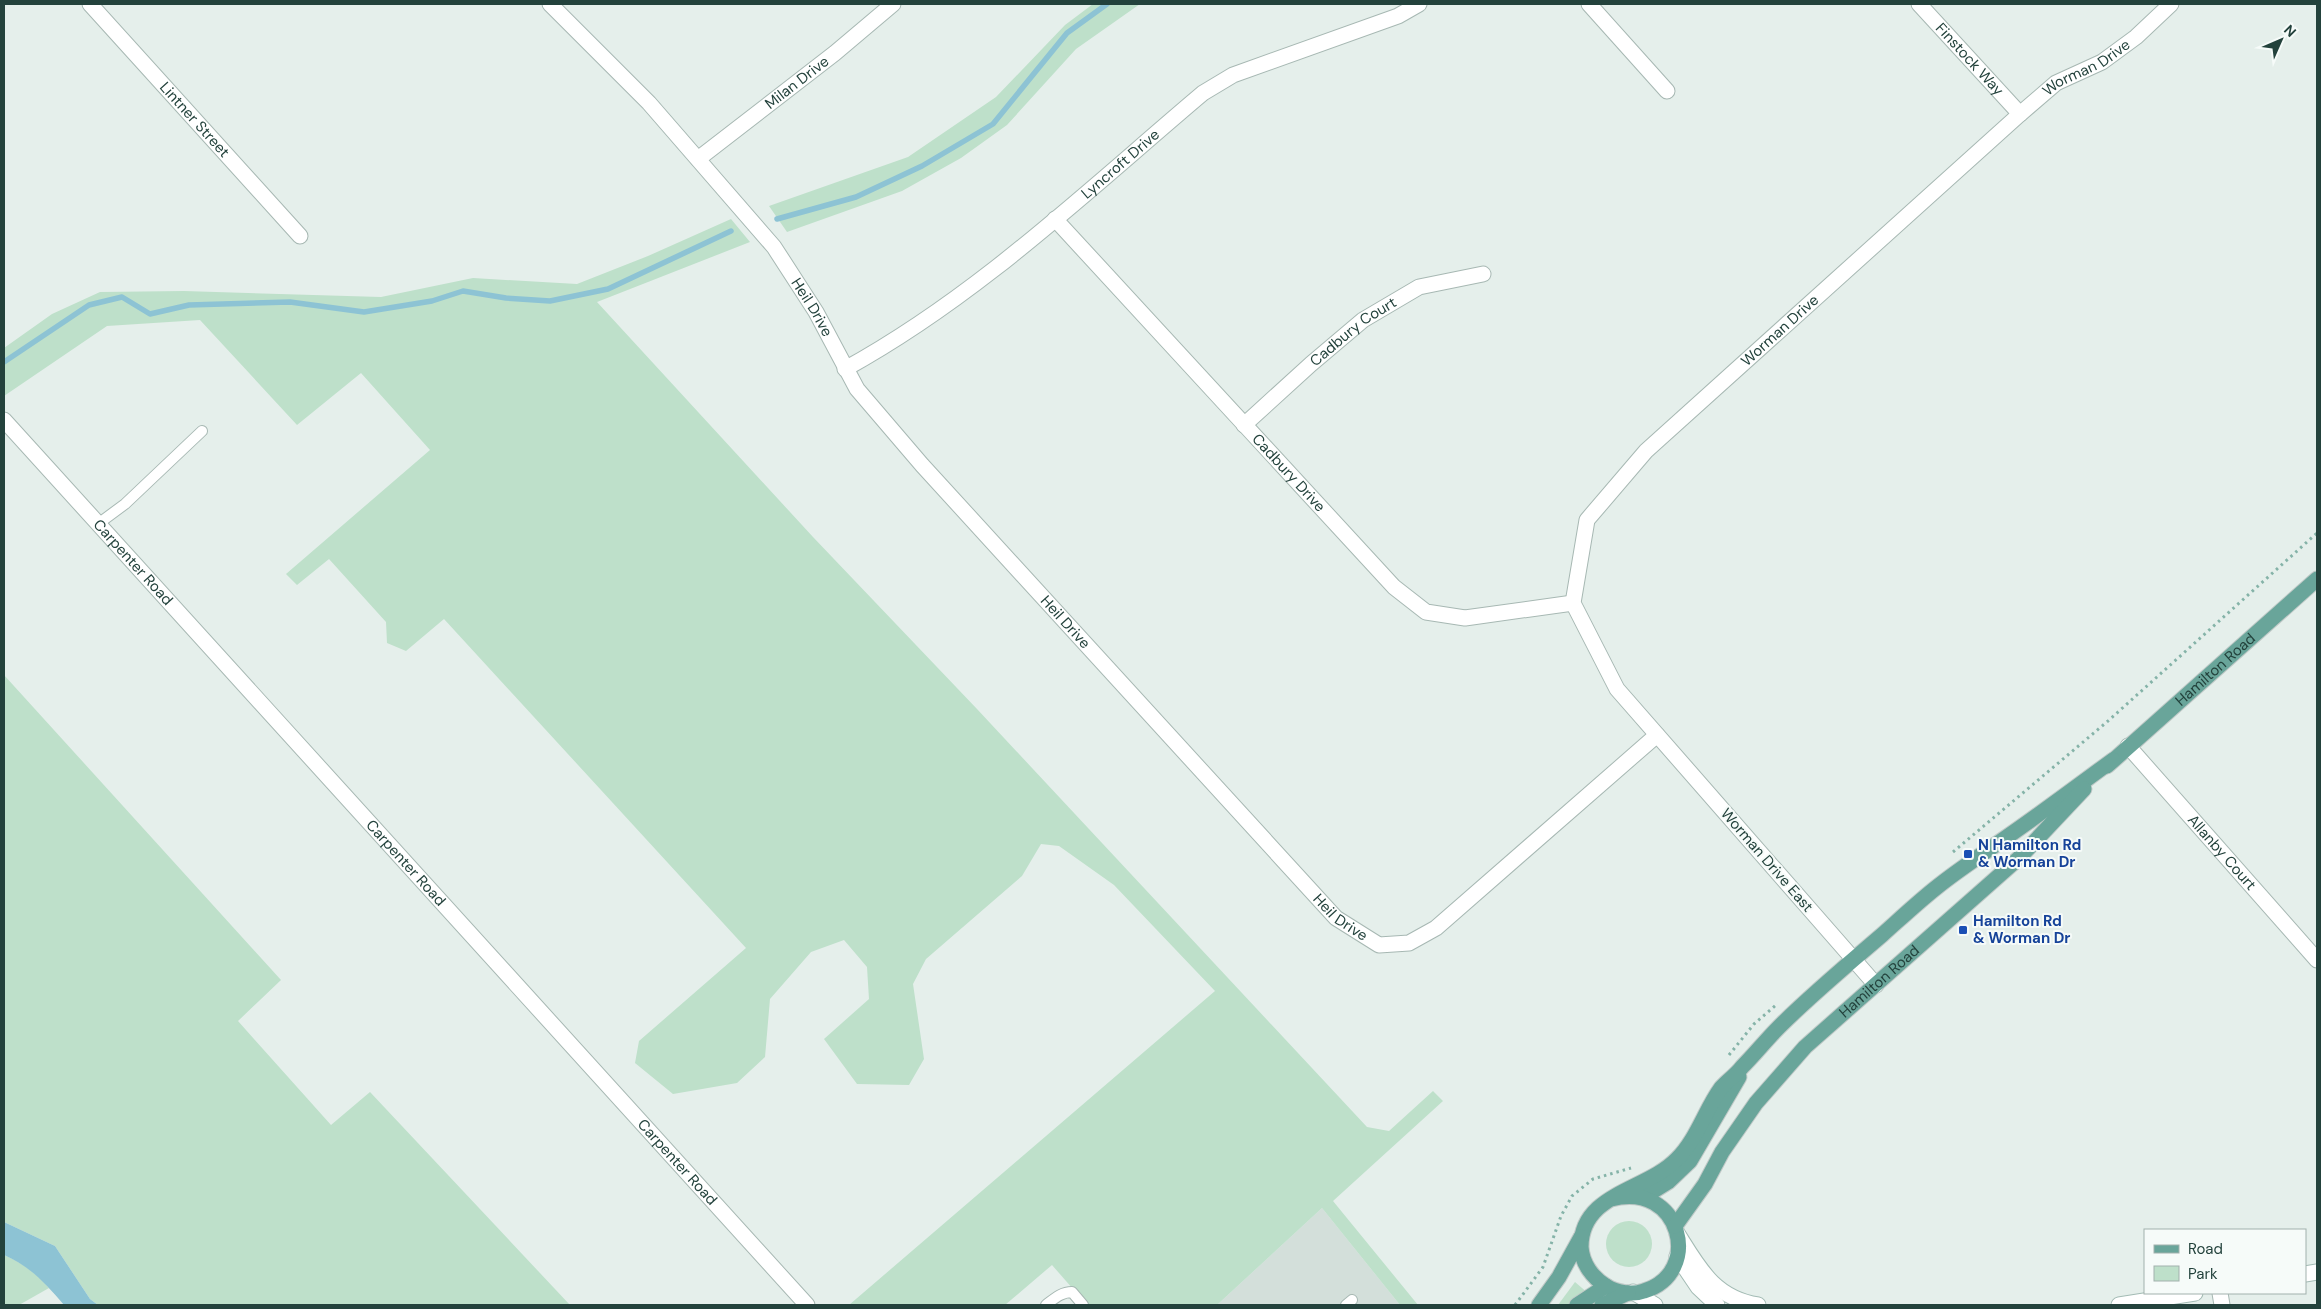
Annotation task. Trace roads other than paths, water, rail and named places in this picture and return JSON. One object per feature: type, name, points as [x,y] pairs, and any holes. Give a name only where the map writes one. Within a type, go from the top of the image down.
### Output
[{"type":"main road","name":"Hamilton Road","points":[[1676,1230],[1705,1184],[1722,1152],[1768,1088],[1805,1046],[2019,858],[2113,760],[2317,579]]},
{"type":"main road","name":"Hamilton Road","points":[[1611,1198],[1650,1180],[1679,1158],[1722,1087],[1780,1026],[1935,888],[2113,760]]},
{"type":"main road","points":[[1644,1197],[1668,1182],[1690,1160],[1732,1090],[1744,1066]]},
{"type":"main road","points":[[1539,1305],[1559,1277],[1593,1211],[1611,1198],[1633,1195],[1644,1197],[1663,1208],[1676,1230],[1677,1256],[1670,1272],[1659,1284],[1602,1305]]},
{"type":"main road","points":[[1581,1235],[1582,1252],[1587,1268],[1597,1281],[1606,1286],[1631,1293]]},
{"type":"main road","points":[[1577,1305],[1606,1286]]},
{"type":"street","name":"Lintner Street","points":[[90,4],[300,236]]},
{"type":"street","name":"Heil Drive","points":[[550,4],[649,103],[774,247],[816,312],[857,389],[922,465],[1336,918],[1379,945],[1409,943],[1436,928],[1657,735]]},
{"type":"street","name":"Milan Drive","points":[[698,159],[828,60],[893,4]]},
{"type":"street","name":"Lyncroft Drive","points":[[845,369],[892,343],[949,305],[1055,219],[1203,92],[1226,79],[1398,16],[1419,4]]},
{"type":"street","points":[[1589,4],[1667,91]]},
{"type":"street","name":"Finstock Way","points":[[1919,4],[2020,114]]},
{"type":"street","name":"Worman Drive","points":[[1573,603],[1588,520],[1646,452],[2056,83],[2109,57],[2136,37],[2171,4]]},
{"type":"street","name":"Cadbury Drive","points":[[1055,219],[1394,588],[1426,612],[1465,618],[1573,603]]},
{"type":"street","name":"Cadbury Court","points":[[1244,425],[1311,364],[1364,320],[1419,287],[1483,274]]},
{"type":"street","name":"Carpenter Road","points":[[4,420],[807,1305]]},
{"type":"street","points":[[1573,603],[1617,689],[1657,735]]},
{"type":"street","name":"Worman Drive East","points":[[1657,735],[1876,985]]},
{"type":"street","name":"Allanby Court","points":[[2128,746],[2317,960]]},
{"type":"street","points":[[1676,1230],[1701,1270],[1715,1287],[1742,1303],[1758,1305]]},
{"type":"street","points":[[1677,1256],[1698,1287],[1717,1305]]},
{"type":"street","points":[[1631,1293],[1654,1305]]},
{"type":"street","points":[[2119,1305],[2189,1294]]},
{"type":"lane","points":[[98,524],[125,504],[202,431]]},
{"type":"lane","points":[[1046,1305],[1059,1295],[1072,1292],[1083,1305]]},
{"type":"water","points":[[4,1222],[55,1246],[90,1299],[98,1305],[64,1305],[30,1270],[4,1255]]},
{"type":"waterway","points":[[777,219],[856,197],[922,166],[993,124],[1067,33],[1107,4]]},
{"type":"waterway","points":[[4,362],[89,305],[122,297],[150,314],[189,305],[290,302],[364,312],[432,301],[463,291],[506,298],[550,301],[608,289],[731,231]]},
{"type":"place","name":"N Hamilton Rd & Worman Dr","points":[[1968,854]]},
{"type":"place","name":"Hamilton Rd & Worman Dr","points":[[1963,930]]}]
